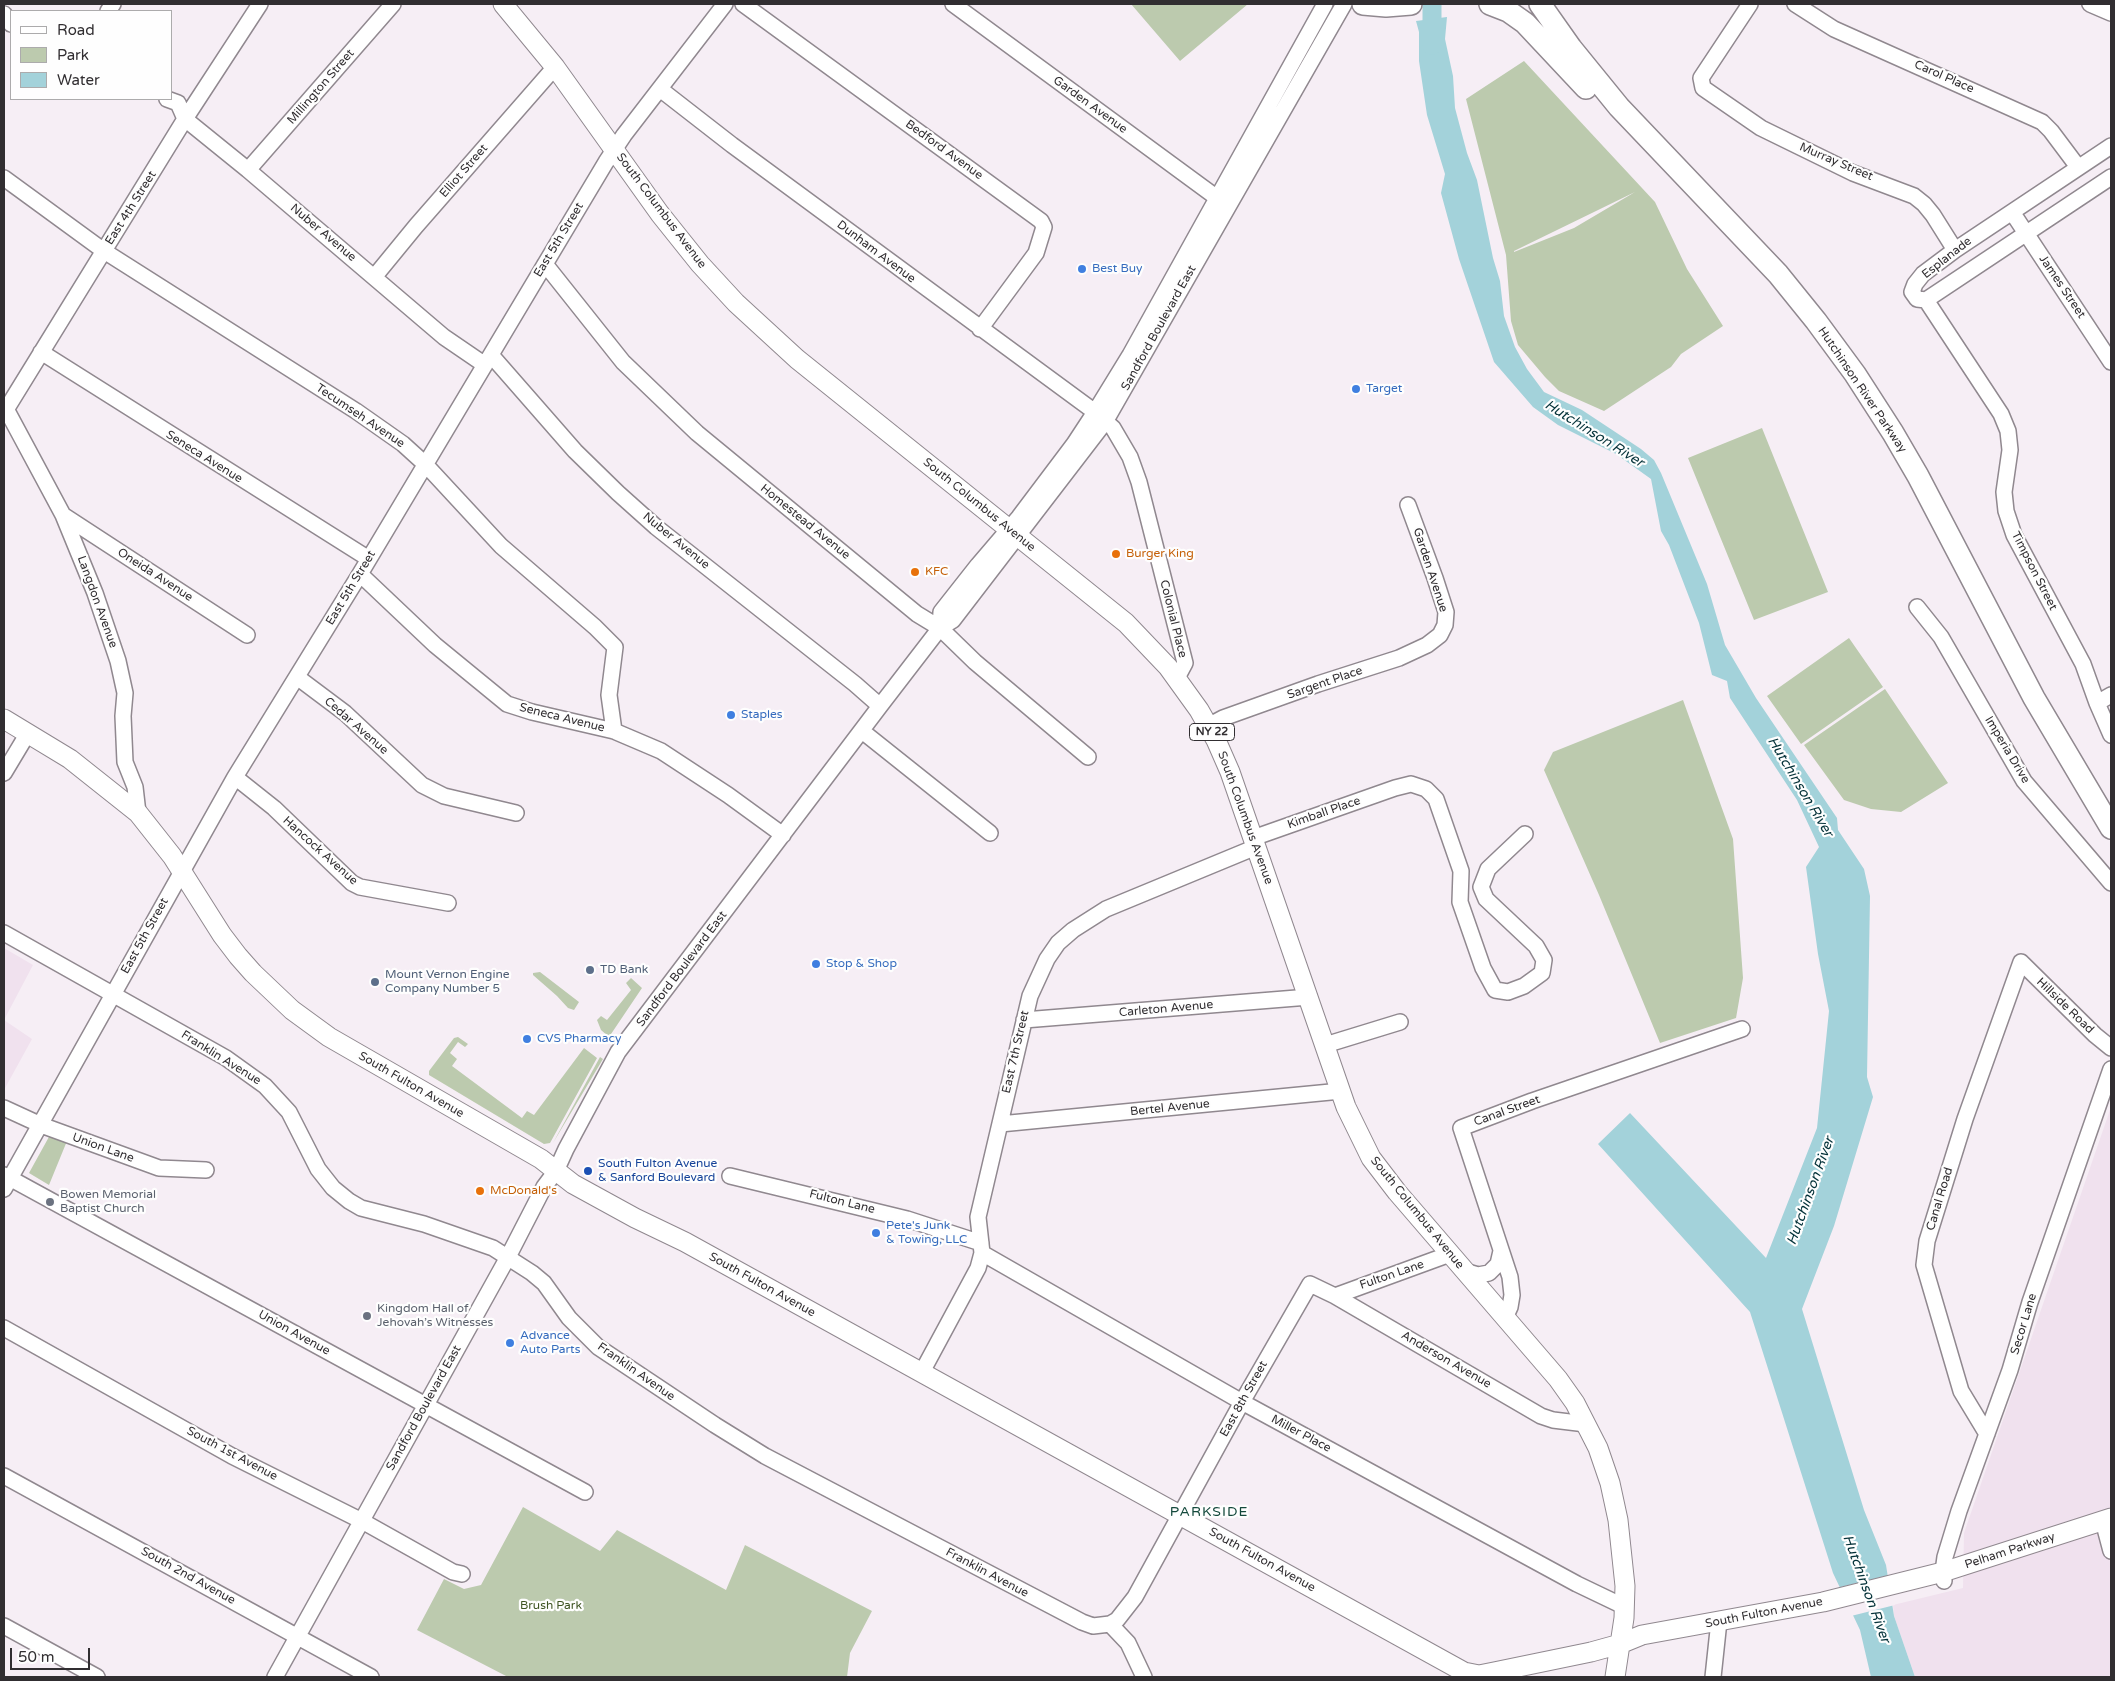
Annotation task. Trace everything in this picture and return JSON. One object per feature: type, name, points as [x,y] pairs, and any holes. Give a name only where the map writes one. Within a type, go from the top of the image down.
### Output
[{"type":"highway","points":[[1363,4],[1376,6],[1404,5]]},
{"type":"highway","points":[[1490,4],[1508,11],[1529,26],[1642,148],[1718,222],[1755,250]]},
{"type":"highway","name":"Hutchinson River Parkway","points":[[1540,4],[1571,48],[1619,107],[1755,250],[1816,321],[1893,433],[1927,491],[2034,698],[2111,828]]},
{"type":"highway","name":"Hutchinson River Parkway","points":[[1556,4],[1619,86],[1787,265],[1822,307],[1872,374],[1926,462],[2037,676],[2111,803]]},
{"type":"main road","name":"South Columbus Avenue","points":[[503,4],[555,67],[690,252],[736,303],[797,359],[1126,623],[1177,678],[1208,726],[1230,772],[1341,1092],[1371,1158],[1464,1271],[1558,1379],[1586,1424],[1598,1448],[1614,1501],[1622,1558],[1624,1607],[1615,1677]]},
{"type":"main road","name":"South Fulton Avenue","points":[[4,719],[70,759],[138,813],[172,856],[222,935],[238,956],[272,991],[298,1014],[354,1053],[540,1159],[573,1184],[635,1218],[685,1242],[1408,1642],[1472,1674],[1479,1675],[1548,1661],[1620,1644],[1642,1635],[1718,1627],[1824,1606],[1908,1586]]},
{"type":"main road","name":"Pelham Parkway","points":[[1908,1586],[2108,1525]]},
{"type":"street","name":"East 4th Street","points":[[5,409],[185,119],[260,4]]},
{"type":"street","name":"Millington Street","points":[[248,170],[393,4]]},
{"type":"street","name":"East 5th Street","points":[[6,1181],[41,1125],[112,994],[235,777],[360,574],[614,149],[725,4]]},
{"type":"street","name":"Bedford Avenue","points":[[743,4],[1041,221],[1044,227],[1036,253],[980,329]]},
{"type":"street","name":"Garden Avenue","points":[[953,4],[1222,202]]},
{"type":"street","name":"Sandford Boulevard East","points":[[275,1677],[508,1257],[544,1187],[556,1171],[566,1148],[618,1052],[940,628],[942,612],[978,565],[1014,533],[1074,444],[1100,417],[1144,356],[1325,4]]},
{"type":"street","name":"Sandford Boulevard East","points":[[1222,202],[1272,133],[1344,4]]},
{"type":"street","name":"Murray Street","points":[[1750,4],[1701,78],[1700,83],[1703,88],[1761,128],[1853,173],[1914,196],[1933,215],[1954,250]]},
{"type":"street","name":"Carol Place","points":[[1796,4],[1834,29],[2042,122],[2078,167]]},
{"type":"street","points":[[2090,4],[2111,13]]},
{"type":"street","name":"Elliot Street","points":[[375,276],[416,226],[555,67]]},
{"type":"street","name":"Dunham Avenue","points":[[660,89],[740,151],[1100,417]]},
{"type":"street","name":"Nuber Avenue","points":[[170,100],[178,103],[185,119],[375,276],[444,337],[488,360],[575,451],[656,527],[855,684],[880,706]]},
{"type":"street","name":"Esplanade","points":[[2111,146],[1954,250],[1923,274],[1915,284],[1912,292],[1917,299],[1926,300],[2111,177]]},
{"type":"street","name":"Tecumseh Avenue","points":[[4,178],[104,251],[356,411],[404,444],[426,464],[501,546],[596,627],[615,647],[609,695],[614,731]]},
{"type":"street","name":"James Street","points":[[2012,212],[2111,362]]},
{"type":"street","name":"Homestead Avenue","points":[[545,264],[623,362],[697,433],[916,614],[940,628],[975,662],[1088,757]]},
{"type":"street","name":"Timpson Street","points":[[1926,300],[2001,414],[2008,431],[2010,450],[2004,492],[2014,534],[2082,664],[2111,735]]},
{"type":"street","name":"Seneca Avenue","points":[[41,352],[369,559]]},
{"type":"street","name":"Langdon Avenue","points":[[5,409],[63,515],[95,593],[118,661],[125,693],[123,716],[126,762],[135,787],[138,813]]},
{"type":"street","name":"Colonial Place","points":[[1100,417],[1113,428],[1123,443],[1139,482],[1185,663],[1177,678]]},
{"type":"street","name":"Garden Avenue","points":[[1408,505],[1446,612],[1445,625],[1440,635]]},
{"type":"street","name":"Oneida Avenue","points":[[63,515],[247,635]]},
{"type":"street","name":"Seneca Avenue","points":[[360,574],[436,645],[507,704],[532,712],[614,731],[661,752],[728,795],[783,835]]},
{"type":"street","name":"Imperia Drive","points":[[1917,607],[1941,638],[2024,780],[2111,883]]},
{"type":"street","name":"Sargent Place","points":[[1208,726],[1223,718],[1400,658],[1427,645],[1440,635]]},
{"type":"street","name":"Cedar Avenue","points":[[297,677],[344,713],[422,785],[444,796],[516,813]]},
{"type":"street","points":[[2097,703],[2111,695]]},
{"type":"street","points":[[862,731],[990,833]]},
{"type":"street","points":[[4,772],[28,733]]},
{"type":"street","name":"Hancock Avenue","points":[[235,777],[274,808],[352,883],[360,887],[448,903]]},
{"type":"street","name":"Kimball Place","points":[[1254,842],[1394,788],[1411,784],[1426,789],[1436,799],[1461,871],[1460,902],[1483,968],[1495,990],[1508,992],[1524,986],[1542,973],[1544,960],[1536,946],[1486,899],[1480,887],[1488,868],[1525,834]]},
{"type":"street","name":"East 7th Street","points":[[922,1372],[978,1268],[982,1248],[978,1217],[1030,996],[1047,959],[1058,943],[1083,922],[1106,909],[1254,842]]},
{"type":"street","name":"Franklin Avenue","points":[[4,933],[226,1058],[265,1086],[289,1112],[318,1168],[333,1188],[349,1201],[361,1208],[461,1236],[493,1248],[544,1283],[569,1318],[598,1347],[766,1456],[1082,1622],[1093,1626],[1110,1624]]},
{"type":"street","name":"Hillside Road","points":[[2021,962],[2095,1035],[2111,1048]]},
{"type":"street","name":"Canal Road","points":[[1987,1434],[1962,1391],[1924,1265],[1927,1242],[1967,1114],[2021,962]]},
{"type":"street","name":"Carleton Avenue","points":[[1024,1020],[1309,997]]},
{"type":"street","points":[[1325,1045],[1400,1022]]},
{"type":"street","name":"Canal Street","points":[[1505,1318],[1510,1307],[1512,1295],[1510,1277],[1461,1128],[1516,1106],[1742,1029]]},
{"type":"street","name":"Secor Lane","points":[[1943,1576],[1945,1557],[1959,1511],[2010,1370],[2030,1302],[2111,1069]]},
{"type":"street","name":"Bertel Avenue","points":[[1000,1124],[1341,1092]]},
{"type":"street","name":"Union Lane","points":[[4,1108],[41,1125],[158,1168],[206,1170]]},
{"type":"street","name":"Fulton Lane","points":[[730,1176],[907,1219],[982,1248]]},
{"type":"street","name":"Union Avenue","points":[[6,1181],[585,1492]]},
{"type":"street","name":"Miller Place","points":[[982,1248],[1242,1402],[1577,1584],[1624,1607]]},
{"type":"street","points":[[1464,1271],[1478,1275],[1489,1273],[1498,1264],[1501,1251]]},
{"type":"street","name":"Fulton Lane","points":[[1335,1296],[1450,1254]]},
{"type":"street","name":"East 8th Street","points":[[1179,1515],[1310,1284]]},
{"type":"street","name":"Anderson Avenue","points":[[1310,1284],[1335,1296],[1541,1416],[1553,1420],[1586,1424]]},
{"type":"street","name":"South 1st Avenue","points":[[4,1328],[232,1456],[362,1521],[453,1572],[462,1574]]},
{"type":"street","name":"South 2nd Avenue","points":[[4,1476],[371,1677]]},
{"type":"street","points":[[1144,1677],[1128,1643],[1110,1624],[1123,1614],[1135,1597],[1179,1515]]},
{"type":"street","points":[[2108,1525],[2111,1551]]},
{"type":"street","points":[[4,1626],[97,1677]]},
{"type":"street","points":[[1713,1677],[1718,1627]]},
{"type":"shaded area","points":[[4,948],[33,965],[4,1020]]},
{"type":"shaded area","points":[[4,1020],[32,1039],[4,1090]]},
{"type":"shaded area","points":[[2111,1107],[2111,1677],[1915,1677],[1894,1616],[1893,1605],[1963,1588],[1964,1533]]},
{"type":"green space","points":[[1131,4],[1248,4],[1180,61]]},
{"type":"green space","points":[[1524,61],[1655,202],[1687,269],[1723,326],[1681,354],[1671,367],[1604,411],[1559,391],[1518,345],[1511,321],[1506,255],[1466,99]],"holes":[[[1635,192],[1574,228],[1514,252]]]},
{"type":"green space","points":[[1762,428],[1828,592],[1754,620],[1688,458]]},
{"type":"green space","points":[[1849,638],[1883,687],[1801,744],[1767,696]]},
{"type":"green space","points":[[1885,689],[1948,783],[1901,812],[1871,809],[1844,800],[1804,745]]},
{"type":"green space","points":[[1683,700],[1733,839],[1743,978],[1736,1018],[1660,1043],[1599,895],[1544,770],[1553,752]]},
{"type":"green space","points":[[540,972],[579,1002],[574,1010],[568,1008],[533,975],[533,973]]},
{"type":"green space","points":[[631,978],[642,988],[609,1037],[601,1030],[597,1020],[601,1016],[607,1020],[631,990],[626,983]]},
{"type":"green space","points":[[458,1037],[468,1044],[465,1047],[458,1042],[450,1053],[457,1059],[452,1066],[522,1118],[527,1111],[534,1115],[584,1048],[597,1058],[550,1143],[544,1144],[429,1075],[429,1071],[454,1038]]},
{"type":"green space","points":[[600,1057],[603,1059],[553,1143]]},
{"type":"green space","points":[[50,1135],[67,1141],[49,1185],[29,1173]]},
{"type":"green space","name":"Brush Park","points":[[523,1507],[600,1551],[617,1530],[726,1590],[745,1545],[872,1611],[850,1653],[847,1677],[508,1677],[417,1630],[444,1579],[464,1589],[481,1585]]},
{"type":"water","points":[[1447,17],[1445,39],[1453,76],[1455,108],[1467,153],[1477,180],[1493,258],[1500,281],[1504,316],[1515,347],[1527,369],[1544,392],[1582,410],[1641,449],[1654,460],[1707,584],[1725,645],[1756,698],[1837,818],[1838,830],[1864,869],[1870,896],[1867,1077],[1873,1097],[1834,1226],[1802,1309],[1864,1510],[1886,1565],[1894,1616],[1915,1677],[1871,1677],[1860,1630],[1833,1573],[1750,1312],[1598,1144],[1630,1113],[1766,1258],[1817,1128],[1829,1011],[1818,954],[1806,867],[1819,847],[1797,800],[1730,698],[1727,681],[1712,675],[1699,623],[1669,545],[1661,531],[1651,479],[1616,454],[1558,425],[1533,407],[1494,362],[1459,259],[1441,193],[1445,174],[1427,115],[1419,61],[1419,32],[1416,21]]},
{"type":"pier","points":[[1890,1575],[1895,1605],[1851,1616],[1837,1588]]},
{"type":"waterway","name":"Hutchinson River","points":[[1432,4],[1432,45]]},
{"type":"place","name":"Best Buy","points":[[1082,269]]},
{"type":"place","name":"Target","points":[[1356,389]]},
{"type":"place","name":"Burger King","points":[[1116,554]]},
{"type":"place","name":"KFC","points":[[915,572]]},
{"type":"place","name":"Staples","points":[[731,715]]},
{"type":"place","name":"Stop & Shop","points":[[816,964]]},
{"type":"place","name":"TD Bank","points":[[590,970]]},
{"type":"place","name":"Mount Vernon Engine Company Number 5","points":[[375,982]]},
{"type":"place","name":"CVS Pharmacy","points":[[527,1039]]},
{"type":"place","name":"South Fulton Avenue & Sanford Boulevard","points":[[588,1171]]},
{"type":"place","name":"McDonald's","points":[[480,1191]]},
{"type":"place","name":"Bowen Memorial Baptist Church","points":[[50,1202]]},
{"type":"place","name":"Pete's Junk & Towing, LLC","points":[[876,1233]]},
{"type":"place","name":"Kingdom Hall of Jehovah’s Witnesses","points":[[367,1316]]},
{"type":"place","name":"Advance Auto Parts","points":[[510,1343]]},
{"type":"district","name":"PARKSIDE","points":[[1209,1512]]}]
